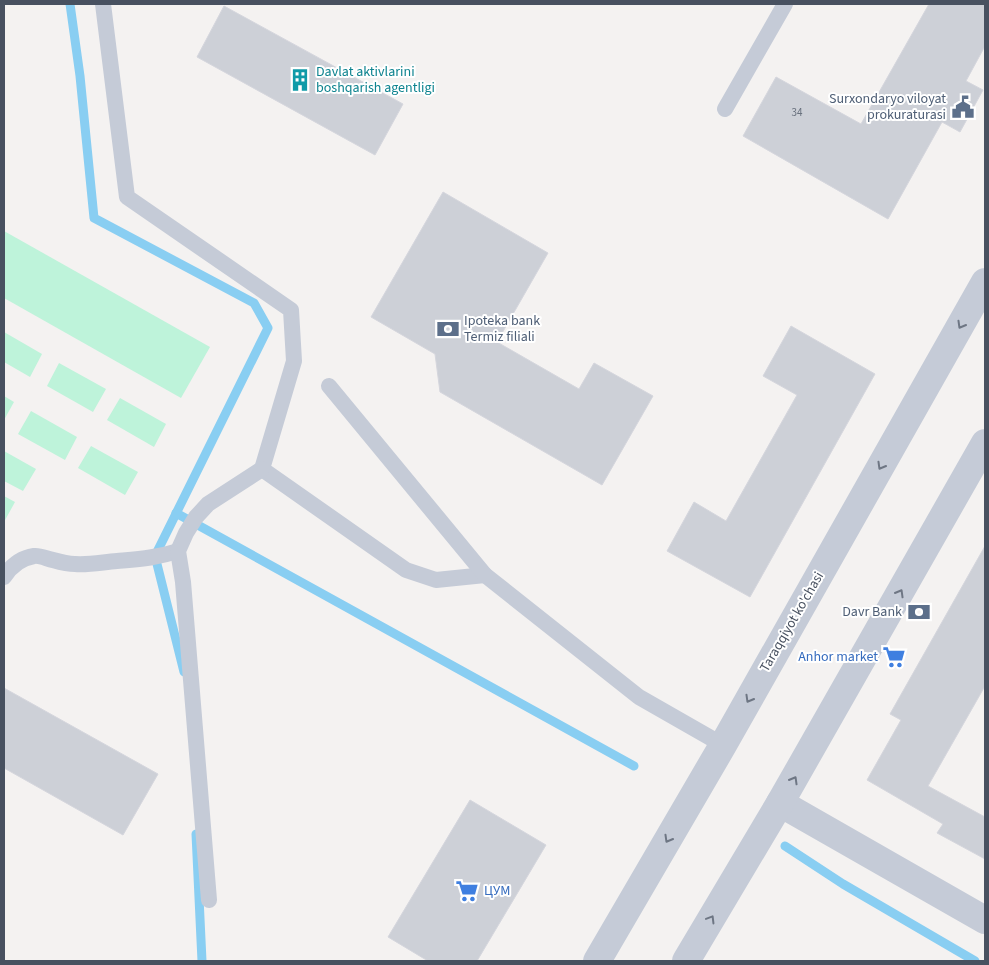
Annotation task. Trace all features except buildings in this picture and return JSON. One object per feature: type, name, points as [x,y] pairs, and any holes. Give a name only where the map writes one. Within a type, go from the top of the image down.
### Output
[{"type":"street","name":"Taraqqiyot ko'chasi","points":[[597,961],[723,745],[985,282]]},
{"type":"street","points":[[686,961],[780,803],[985,443]]},
{"type":"street","points":[[780,803],[985,920]]},
{"type":"lane","points":[[103,4],[127,197],[291,310],[294,361],[262,469],[208,504],[196,516],[178,551],[183,582],[209,900]]},
{"type":"lane","points":[[725,109],[785,4]]},
{"type":"lane","points":[[330,386],[486,575],[639,698],[723,745]]},
{"type":"lane","points":[[262,469],[406,570],[436,580],[486,575]]},
{"type":"lane","points":[[4,577],[20,560],[36,556],[75,564],[98,564],[144,559],[178,551]]},
{"type":"green space","points":[[4,231],[210,347],[181,398],[4,298]]},
{"type":"green space","points":[[4,332],[42,354],[30,377],[4,362]]},
{"type":"green space","points":[[59,363],[106,389],[93,412],[47,386]]},
{"type":"green space","points":[[4,396],[14,402],[4,420]]},
{"type":"green space","points":[[120,398],[166,424],[154,447],[107,420]]},
{"type":"green space","points":[[31,411],[77,437],[65,460],[18,434]]},
{"type":"green space","points":[[91,446],[138,472],[125,495],[78,468]]},
{"type":"green space","points":[[4,451],[36,469],[23,491],[4,481]]},
{"type":"green space","points":[[4,496],[15,502],[4,522]]},
{"type":"waterway","points":[[70,4],[80,76],[94,218],[254,303],[268,328],[155,556],[184,672]]},
{"type":"waterway","points":[[176,513],[634,766]]},
{"type":"waterway","points":[[196,834],[202,961]]},
{"type":"waterway","points":[[785,846],[843,884],[975,961]]},
{"type":"place","name":"Davlat aktivlarini boshqarish agentligi","points":[[300,80]]},
{"type":"place","name":"Surxondaryo viloyat prokuraturasi","points":[[963,107]]},
{"type":"place","name":"Ipoteka bank Termiz filiali","points":[[448,329]]},
{"type":"place","name":"Davr Bank","points":[[919,612]]},
{"type":"place","name":"Anhor market","points":[[894,657]]},
{"type":"place","name":"ЦУМ","points":[[467,891]]}]
